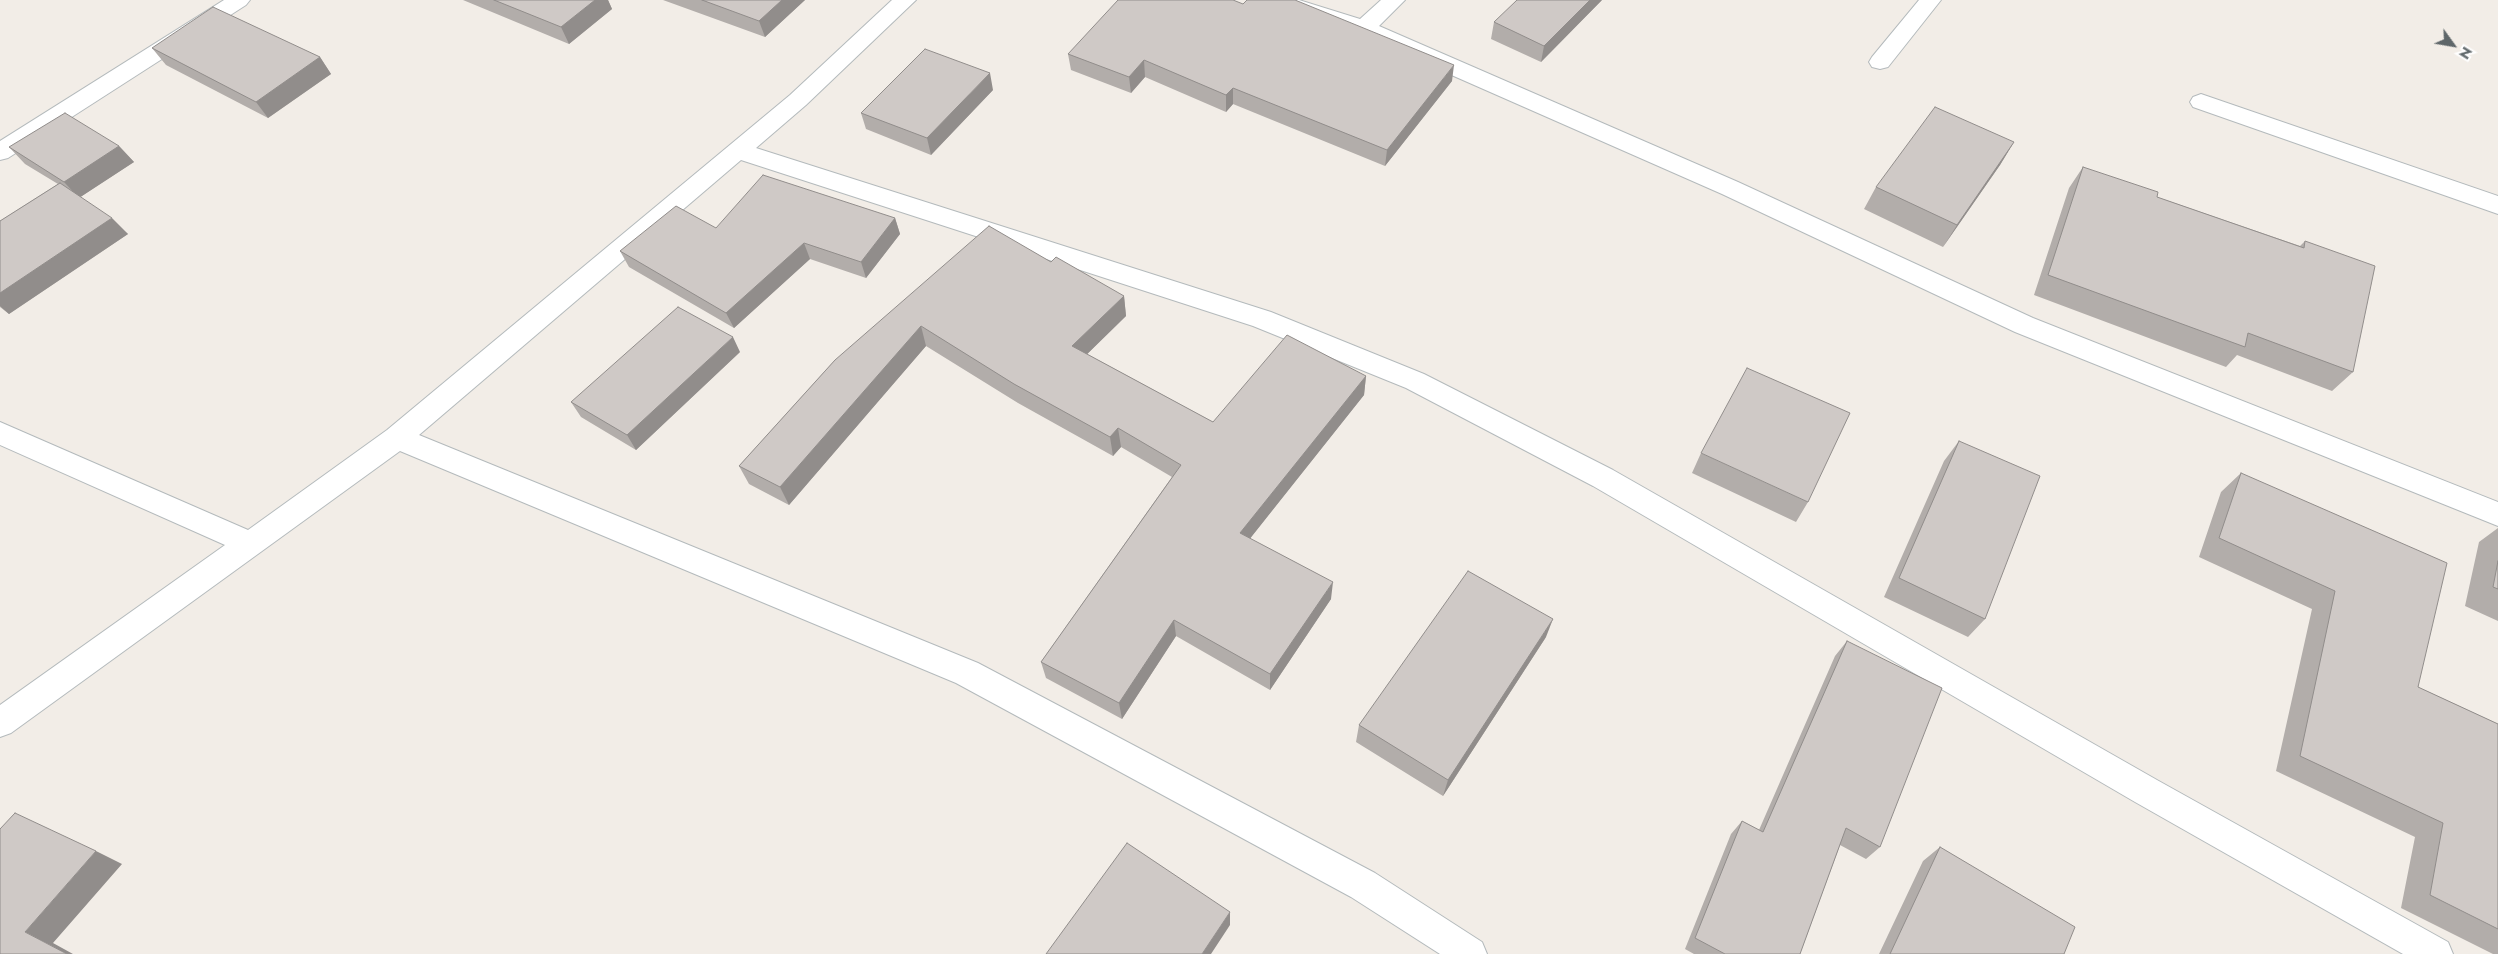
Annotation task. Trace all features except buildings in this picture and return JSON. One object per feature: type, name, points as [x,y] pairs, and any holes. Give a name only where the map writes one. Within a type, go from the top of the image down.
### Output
[{"type":"street","points":[[0,152],[239,0]]},
{"type":"street","points":[[0,722],[397,438],[798,100],[904,0]]},
{"type":"street","points":[[1276,0],[1364,28],[1730,188],[2024,325],[2498,514]]},
{"type":"street","points":[[1364,28],[1394,0]]},
{"type":"street","points":[[1880,62],[1930,0]]},
{"type":"street","points":[[2201,102],[2498,205]]},
{"type":"street","points":[[738,151],[1262,319],[1415,381],[1602,478],[2146,791],[2436,954]]},
{"type":"street","points":[[0,433],[251,544]]},
{"type":"street","points":[[397,438],[967,673],[1363,885],[1470,954]]}]
